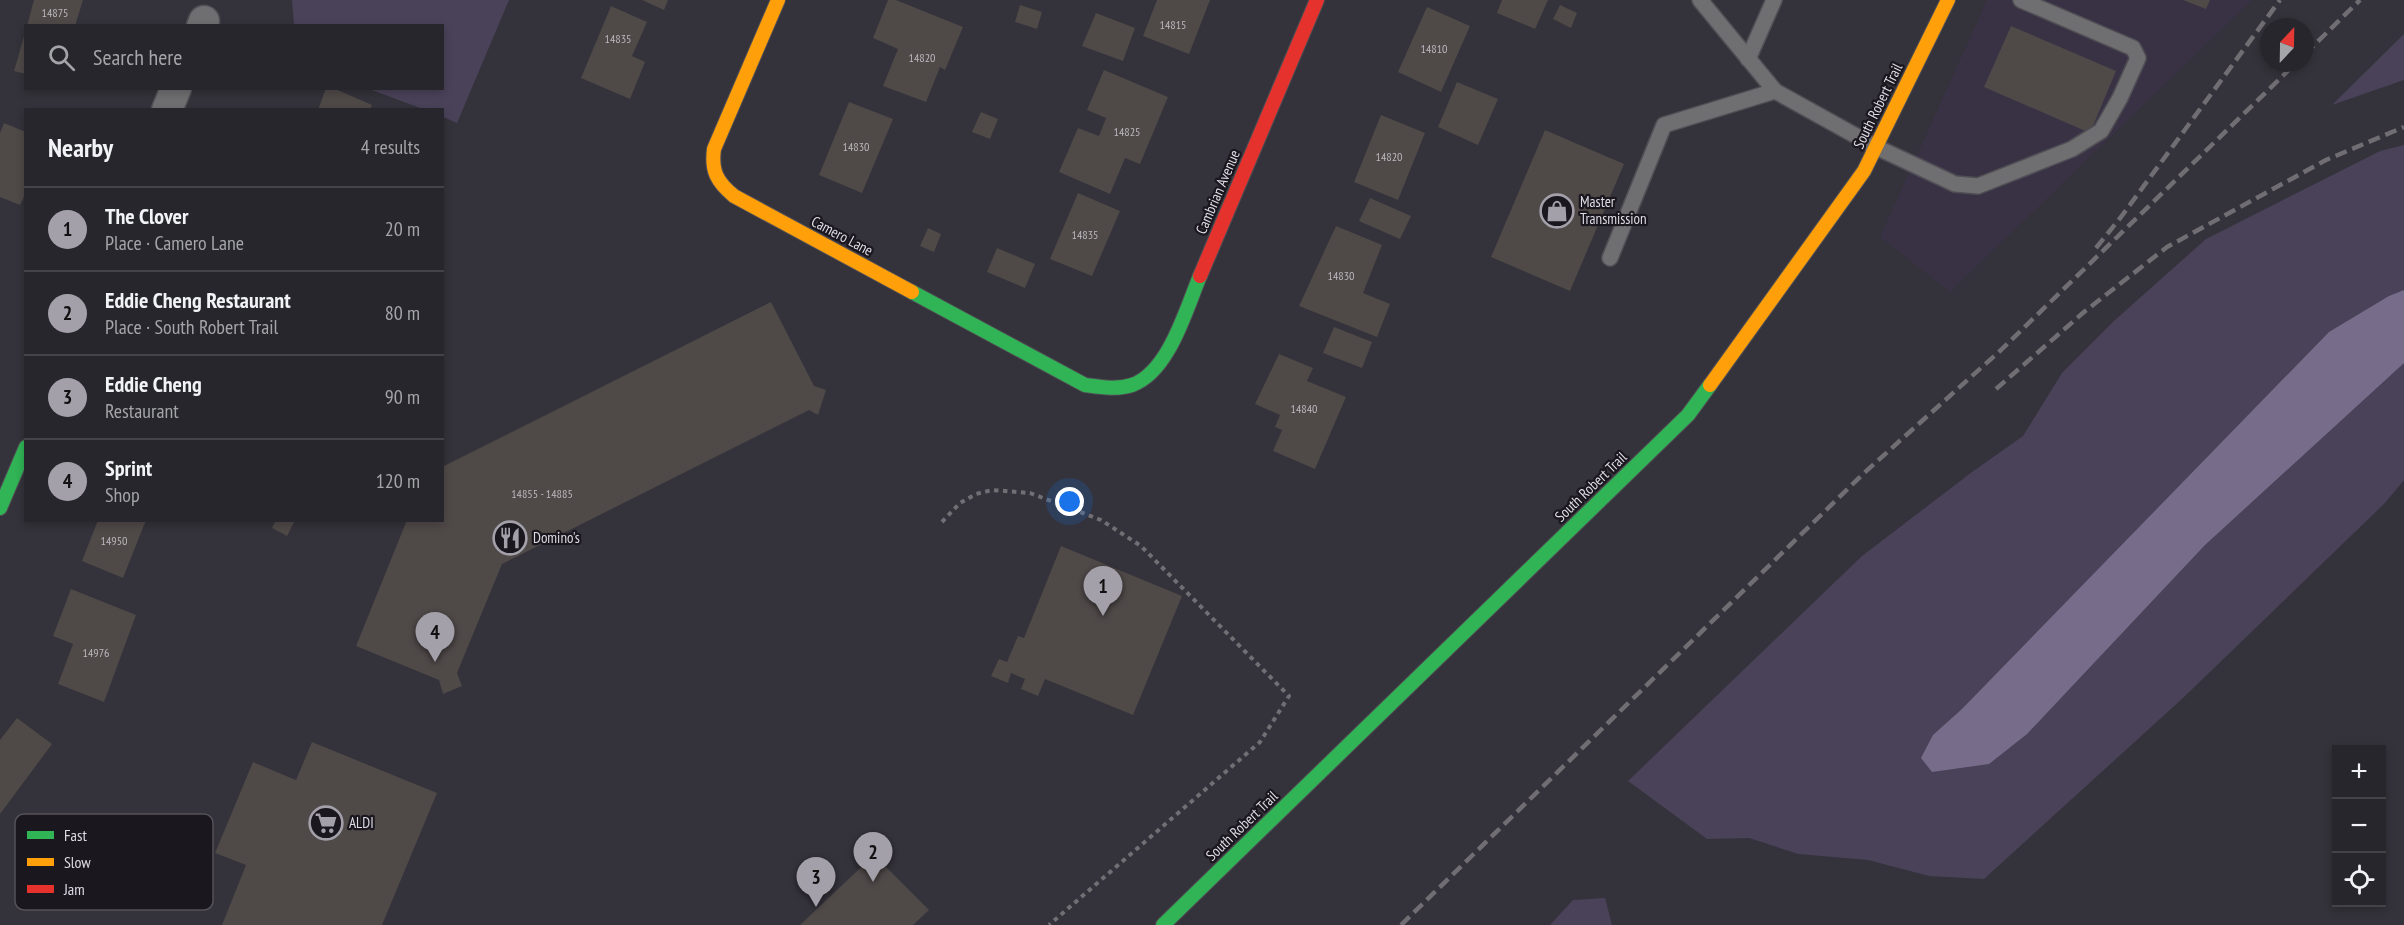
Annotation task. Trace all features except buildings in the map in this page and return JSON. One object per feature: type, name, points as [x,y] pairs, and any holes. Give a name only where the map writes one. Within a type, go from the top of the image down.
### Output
[{"type":"main road","name":"Camero Lane","points":[[778,0],[714,149],[712,162],[714,178],[722,187],[734,196],[1085,385],[1108,389],[1133,386]]},
{"type":"main road","name":"Cambrian Avenue","points":[[1133,386],[1154,373],[1168,351],[1317,0]]},
{"type":"main road","name":"South Robert Trail","points":[[1163,925],[1688,415],[1864,171],[1948,0]]},
{"type":"main road","points":[[0,508],[24,452]]},
{"type":"street","points":[[168,108],[175,90]]},
{"type":"lane","points":[[1700,0],[1774,91],[1876,147],[1955,184],[1978,186],[2072,149],[2101,130],[2120,98],[2138,58],[2133,48],[2021,0]]},
{"type":"lane","points":[[1748,59],[1774,0]]},
{"type":"lane","points":[[1610,258],[1664,124],[1774,91]]},
{"type":"path","points":[[942,522],[960,503],[976,494],[992,490],[1030,493],[1101,520],[1141,546],[1289,696],[1260,742],[1049,925]]},
{"type":"shaded area","points":[[292,0],[509,0],[457,123],[444,117],[444,108],[420,108],[372,90],[444,90],[444,24],[294,24]]},
{"type":"shaded area","points":[[1987,0],[2252,0],[1950,292],[1880,237]]},
{"type":"shaded area","points":[[2404,34],[2404,80],[2332,105]]},
{"type":"shaded area","points":[[2404,145],[2404,480],[2385,503],[2183,698],[1984,879],[1929,876],[1868,860],[1798,854],[1749,838],[1707,839],[1628,781],[1862,556],[2023,436],[2062,373],[2115,320],[2206,239],[2380,151]]},
{"type":"shaded area","points":[[2404,290],[2404,363],[2205,545],[2027,734],[1989,764],[1932,772],[1921,758],[1933,735],[1962,709],[2329,332],[2389,296]]},
{"type":"shaded area","points":[[1605,898],[1612,925],[1550,925],[1573,900]]},
{"type":"railway","points":[[2096,248],[2280,0]]},
{"type":"railway","points":[[2314,45],[2360,0]]},
{"type":"railway","points":[[1401,925],[1864,473],[2001,350],[2287,72]]},
{"type":"railway","points":[[1996,389],[2084,312],[2167,247],[2326,160],[2404,127]]},
{"type":"traffic: fast","points":[[912,292],[1085,385],[1114,388],[1126,387],[1145,378],[1166,354],[1182,322],[1200,276]]},
{"type":"traffic: fast","points":[[1163,925],[1688,415],[1710,385]]},
{"type":"traffic: fast","points":[[0,508],[24,452]]},
{"type":"traffic: slow","points":[[778,0],[714,149],[713,164],[716,175],[723,186],[734,196],[912,292]]},
{"type":"traffic: slow","points":[[1710,385],[1864,171],[1948,0]]},
{"type":"traffic: jam","points":[[1200,276],[1317,0]]},
{"type":"place","name":"Master Transmission","points":[[1557,211]]},
{"type":"place","name":"Domino's","points":[[510,538]]},
{"type":"place","name":"The Clover","points":[[1103,616]]},
{"type":"place","name":"Sprint","points":[[435,662]]},
{"type":"place","name":"ALDI","points":[[326,823]]},
{"type":"place","name":"Eddie Cheng Restaurant","points":[[873,882]]},
{"type":"place","name":"Eddie Cheng","points":[[816,907]]}]
